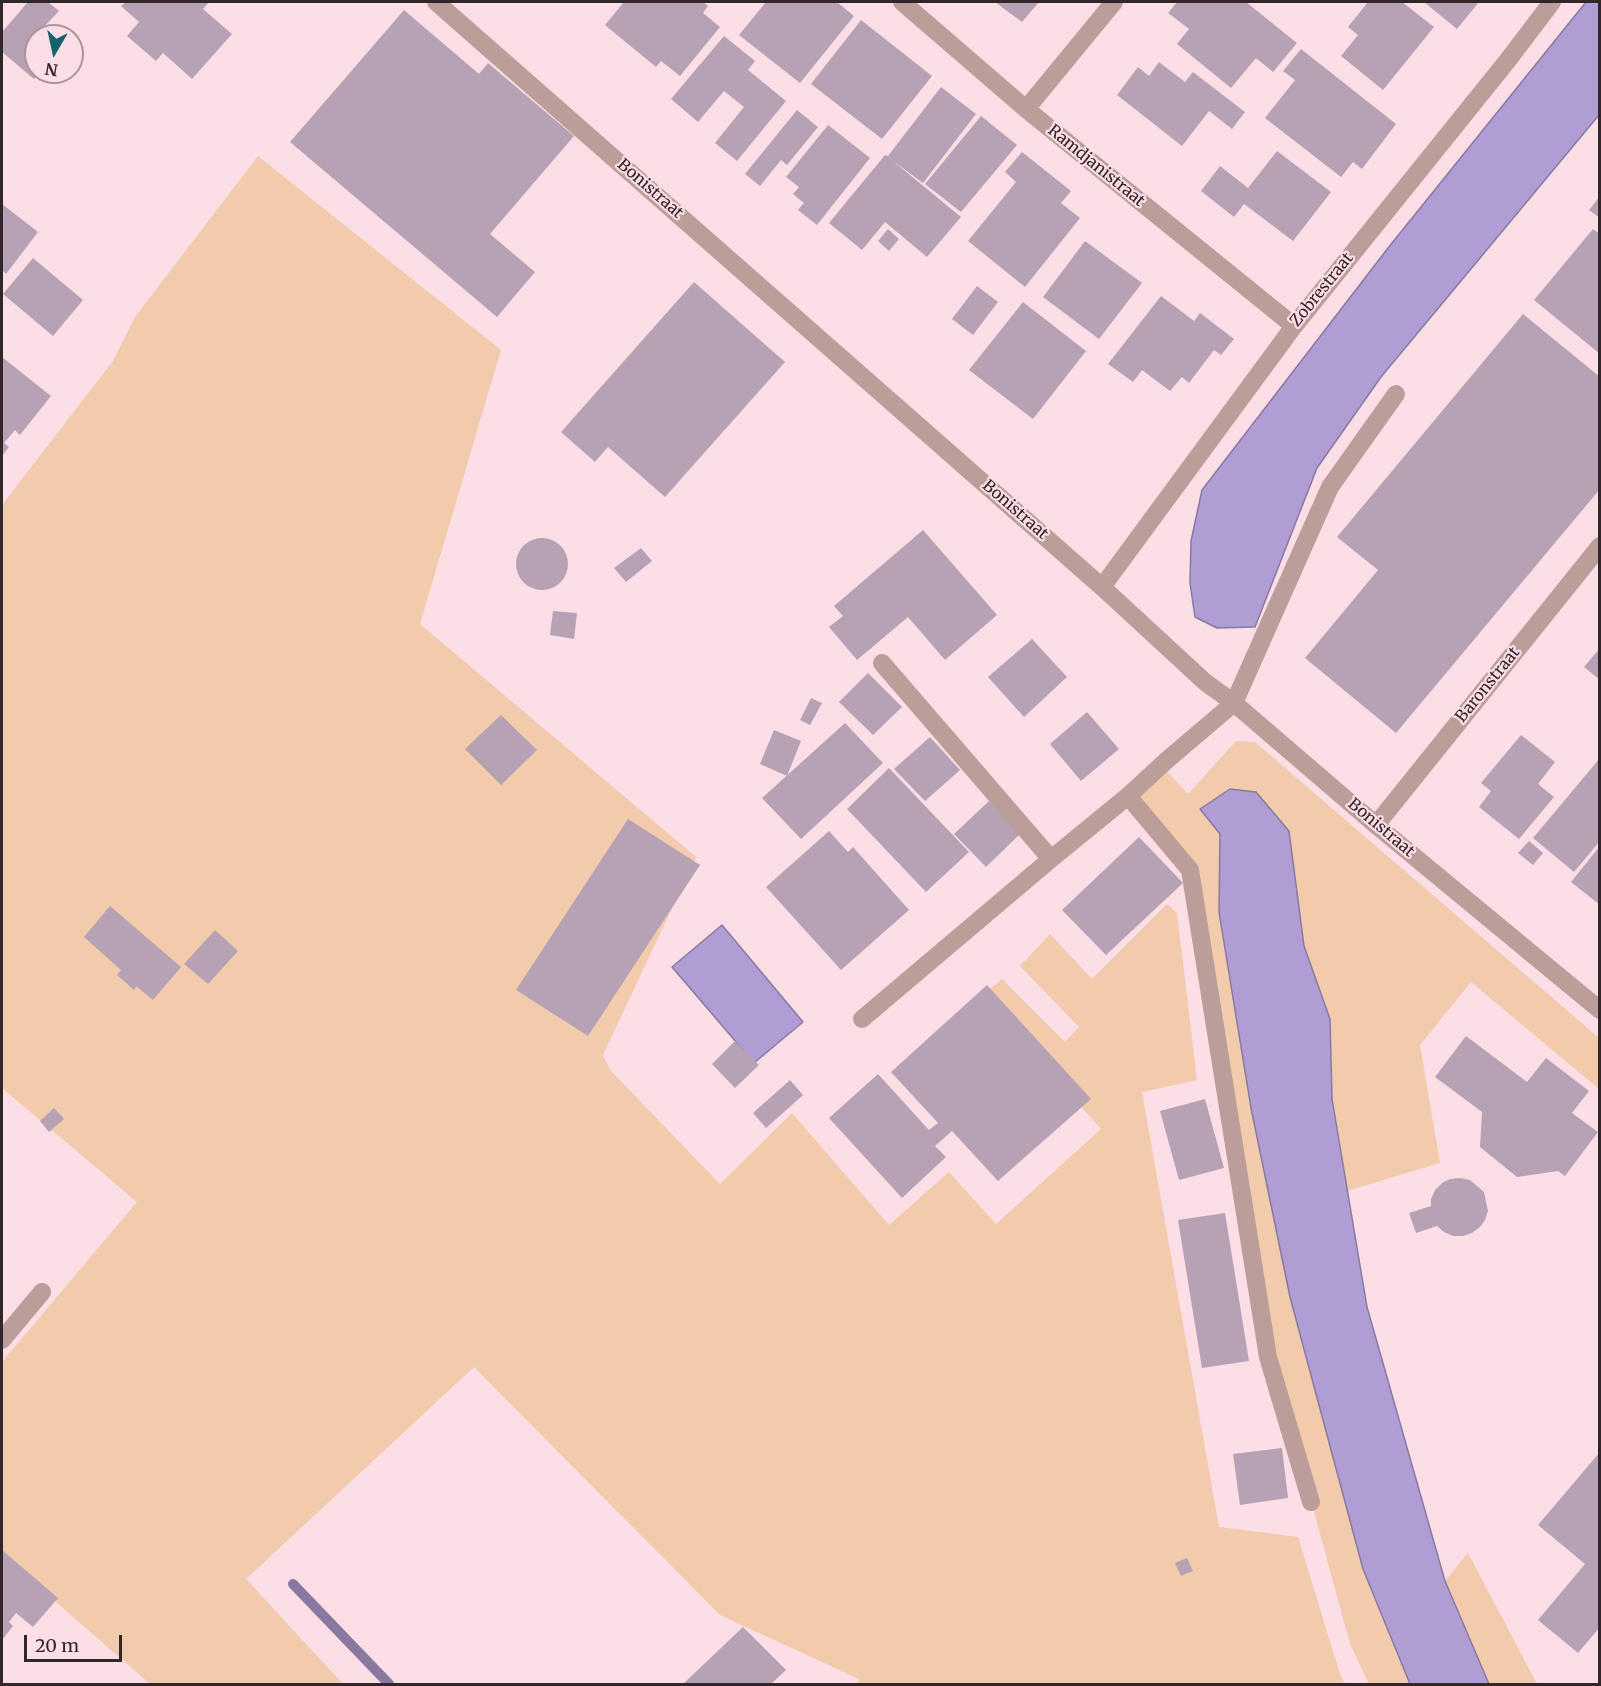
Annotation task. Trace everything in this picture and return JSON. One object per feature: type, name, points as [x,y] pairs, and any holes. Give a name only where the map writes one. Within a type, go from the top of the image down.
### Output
[{"type":"street","name":"Bonistraat","points":[[436,2],[1102,586],[1205,682],[1234,702],[1376,825],[1599,1010]]},
{"type":"street","name":"Ramdjanistraat","points":[[902,2],[1026,109],[1294,326]]},
{"type":"street","points":[[1026,109],[1114,2]]},
{"type":"street","name":"Zobrestraat","points":[[1102,586],[1294,326],[1501,69],[1552,2]]},
{"type":"street","points":[[862,1018],[1128,796],[1234,702],[1330,487],[1396,394]]},
{"type":"street","name":"Baronstraat","points":[[1376,825],[1599,546]]},
{"type":"street","points":[[882,663],[1051,859]]},
{"type":"street","points":[[1128,796],[1190,870],[1268,1357],[1311,1502]]},
{"type":"street","points":[[2,1340],[42,1292]]},
{"type":"shaded area","points":[[1586,2],[1599,2],[1599,115],[1381,377],[1317,468],[1255,627],[1217,628],[1195,617],[1190,583],[1191,541],[1202,490],[1388,248]]},
{"type":"shaded area","points":[[258,156],[501,350],[420,624],[696,857],[603,1055],[610,1070],[720,1184],[792,1113],[889,1225],[949,1172],[996,1224],[1101,1129],[983,995],[1002,979],[1065,1042],[1079,1027],[1020,966],[1050,934],[1092,979],[1167,904],[1177,913],[1197,1080],[1142,1092],[1219,1527],[1298,1537],[1345,1684],[858,1684],[859,1679],[720,1615],[474,1367],[246,1579],[343,1684],[150,1684],[2,1555],[2,1362],[137,1202],[2,1088],[2,505],[113,361],[135,317]]},
{"type":"shaded area","points":[[1236,741],[1255,742],[1599,1038],[1599,1089],[1471,982],[1420,1045],[1440,1163],[1347,1191],[1332,1099],[1330,1019],[1304,946],[1289,831],[1220,834],[1219,912],[1251,1108],[1290,1297],[1363,1569],[1410,1684],[1369,1684],[1350,1644],[1257,1302],[1189,875],[1131,814],[1129,806],[1166,770],[1188,794]]},
{"type":"shaded area","points":[[1230,789],[1256,792],[1289,831],[1304,946],[1330,1019],[1332,1099],[1367,1307],[1445,1581],[1489,1684],[1410,1684],[1363,1569],[1290,1297],[1251,1108],[1219,912],[1220,834],[1200,809]]},
{"type":"shaded area","points":[[722,925],[803,1022],[754,1063],[672,967]]},
{"type":"shaded area","points":[[1468,1553],[1537,1684],[1489,1684],[1445,1581]]},
{"type":"building","points":[[28,2],[48,2],[59,11],[47,24],[24,24],[24,71],[2,52],[2,32]]},
{"type":"building","points":[[126,2],[209,2],[203,9],[232,34],[192,79],[163,53],[156,61],[127,36],[139,22],[121,6]]},
{"type":"building","points":[[624,2],[703,2],[708,6],[703,13],[720,27],[680,76],[661,61],[656,67],[605,25]]},
{"type":"building","points":[[766,2],[837,2],[854,16],[800,83],[739,35]]},
{"type":"building","points":[[995,2],[1039,2],[1022,22]]},
{"type":"building","points":[[1177,2],[1246,2],[1297,43],[1273,72],[1256,58],[1231,88],[1177,44],[1189,29],[1168,13]]},
{"type":"building","points":[[1368,2],[1402,2],[1434,27],[1383,90],[1341,56],[1358,35],[1348,27]]},
{"type":"building","points":[[1424,2],[1479,2],[1457,29]]},
{"type":"building","points":[[404,10],[479,74],[488,63],[574,136],[490,234],[535,272],[497,317],[290,142]]},
{"type":"building","points":[[861,20],[932,76],[882,139],[811,84]]},
{"type":"building","points":[[724,36],[755,61],[748,70],[786,101],[737,161],[715,143],[744,107],[724,91],[698,122],[671,99]]},
{"type":"building","points":[[1301,49],[1396,124],[1362,169],[1353,162],[1341,177],[1265,118],[1295,80],[1283,71]]},
{"type":"building","points":[[1159,62],[1185,82],[1193,72],[1245,112],[1232,129],[1209,111],[1182,146],[1117,95],[1138,67],[1149,76]]},
{"type":"building","points":[[941,87],[976,114],[923,183],[893,161],[961,217],[927,257],[885,222],[862,250],[829,223],[885,155],[888,156]]},
{"type":"building","points":[[797,110],[818,127],[787,165],[781,160],[760,186],[745,174]]},
{"type":"building","points":[[981,116],[1017,145],[961,212],[925,184]]},
{"type":"building","points":[[828,125],[870,158],[817,225],[798,210],[804,203],[793,194],[799,187],[786,177]]},
{"type":"building","points":[[1277,151],[1331,192],[1293,241],[1244,204],[1234,217],[1201,191],[1220,166],[1248,188]]},
{"type":"building","points":[[1022,152],[1071,191],[1061,203],[1080,218],[1025,287],[968,241],[1016,182],[1005,172]]},
{"type":"building","points":[[1600,196],[1600,218],[1589,210]]},
{"type":"building","points":[[2,204],[38,232],[6,274],[2,270]]},
{"type":"building","points":[[888,229],[899,239],[889,251],[878,241]]},
{"type":"building","points":[[1593,229],[1600,234],[1600,354],[1534,300]]},
{"type":"building","points":[[1085,241],[1142,283],[1099,339],[1043,297]]},
{"type":"building","points":[[33,258],[83,300],[53,336],[3,294]]},
{"type":"building","points":[[694,282],[785,362],[665,497],[608,447],[595,462],[561,432]]},
{"type":"building","points":[[977,286],[998,302],[973,335],[952,319]]},
{"type":"building","points":[[1161,296],[1194,321],[1200,313],[1234,339],[1221,355],[1214,350],[1189,383],[1182,377],[1170,391],[1142,370],[1133,382],[1108,364]]},
{"type":"building","points":[[1023,302],[1086,351],[1033,419],[969,370]]},
{"type":"building","points":[[1523,314],[1600,377],[1600,489],[1396,733],[1305,658],[1378,570],[1337,537]]},
{"type":"building","points":[[2,357],[51,396],[20,435],[15,430],[4,443],[9,447],[2,456]]},
{"type":"building","points":[[923,530],[997,615],[945,660],[908,617],[857,660],[829,627],[843,616],[834,606]]},
{"type":"building","points":[[542,538],[552,540],[560,546],[566,554],[568,564],[566,574],[560,582],[552,588],[542,590],[532,588],[524,582],[518,574],[516,564],[518,554],[524,546],[532,540]]},
{"type":"building","points":[[641,548],[652,561],[626,582],[614,568]]},
{"type":"building","points":[[553,611],[577,613],[574,639],[550,635]]},
{"type":"building","points":[[1032,639],[1067,677],[1024,717],[988,677]]},
{"type":"building","points":[[1600,648],[1600,680],[1584,667]]},
{"type":"building","points":[[868,673],[902,707],[873,735],[839,702]]},
{"type":"building","points":[[811,698],[822,703],[810,725],[800,720]]},
{"type":"building","points":[[1087,712],[1119,749],[1081,781],[1050,744]]},
{"type":"building","points":[[501,715],[537,750],[501,785],[465,749]]},
{"type":"building","points":[[845,723],[883,763],[801,839],[762,798]]},
{"type":"building","points":[[774,730],[801,741],[787,776],[760,764]]},
{"type":"building","points":[[1521,735],[1555,762],[1538,784],[1554,797],[1519,839],[1479,807],[1491,791],[1481,783]]},
{"type":"building","points":[[930,737],[960,770],[925,801],[894,769]]},
{"type":"building","points":[[1600,758],[1600,841],[1574,872],[1533,838]]},
{"type":"building","points":[[889,768],[969,852],[926,892],[847,809]]},
{"type":"building","points":[[989,801],[1020,834],[986,867],[954,834]]},
{"type":"building","points":[[628,819],[700,865],[588,1036],[516,990]]},
{"type":"building","points":[[829,831],[848,852],[853,847],[909,910],[841,970],[766,887]]},
{"type":"building","points":[[1139,837],[1183,883],[1106,955],[1062,910]]},
{"type":"building","points":[[1529,841],[1543,853],[1533,865],[1518,853]]},
{"type":"building","points":[[1600,846],[1600,905],[1571,882]]},
{"type":"building","points":[[110,906],[181,967],[153,1000],[136,986],[134,990],[117,975],[121,970],[84,937]]},
{"type":"building","points":[[215,930],[238,951],[208,984],[184,964]]},
{"type":"building","points":[[987,985],[1091,1099],[998,1181],[952,1131],[935,1146],[946,1157],[902,1198],[829,1118],[878,1074],[929,1130],[938,1123],[891,1072]]},
{"type":"building","points":[[1466,1036],[1527,1082],[1546,1058],[1589,1091],[1572,1113],[1598,1132],[1565,1176],[1558,1171],[1517,1177],[1480,1147],[1482,1112],[1435,1077]]},
{"type":"building","points":[[735,1041],[759,1065],[735,1088],[712,1064]]},
{"type":"building","points":[[790,1080],[803,1095],[766,1128],[753,1113]]},
{"type":"building","points":[[1205,1099],[1224,1168],[1179,1180],[1160,1111]]},
{"type":"building","points":[[54,1108],[64,1119],[49,1132],[40,1121]]},
{"type":"building","points":[[1460,1178],[1470,1180],[1484,1192],[1488,1211],[1480,1227],[1463,1236],[1453,1236],[1437,1226],[1416,1233],[1409,1213],[1431,1206],[1435,1190],[1442,1183]]},
{"type":"building","points":[[1225,1213],[1249,1361],[1202,1368],[1178,1220]]},
{"type":"building","points":[[1282,1448],[1288,1498],[1240,1505],[1233,1454]]},
{"type":"building","points":[[1600,1452],[1600,1627],[1578,1653],[1538,1620],[1585,1564],[1538,1525]]},
{"type":"building","points":[[2,1550],[58,1598],[33,1627],[16,1613],[9,1622],[13,1626],[2,1640]]},
{"type":"building","points":[[1187,1558],[1193,1571],[1181,1576],[1175,1563]]},
{"type":"building","points":[[743,1627],[786,1670],[771,1684],[683,1684]]},
{"type":"waterway","points":[[293,1584],[389,1684]]}]
